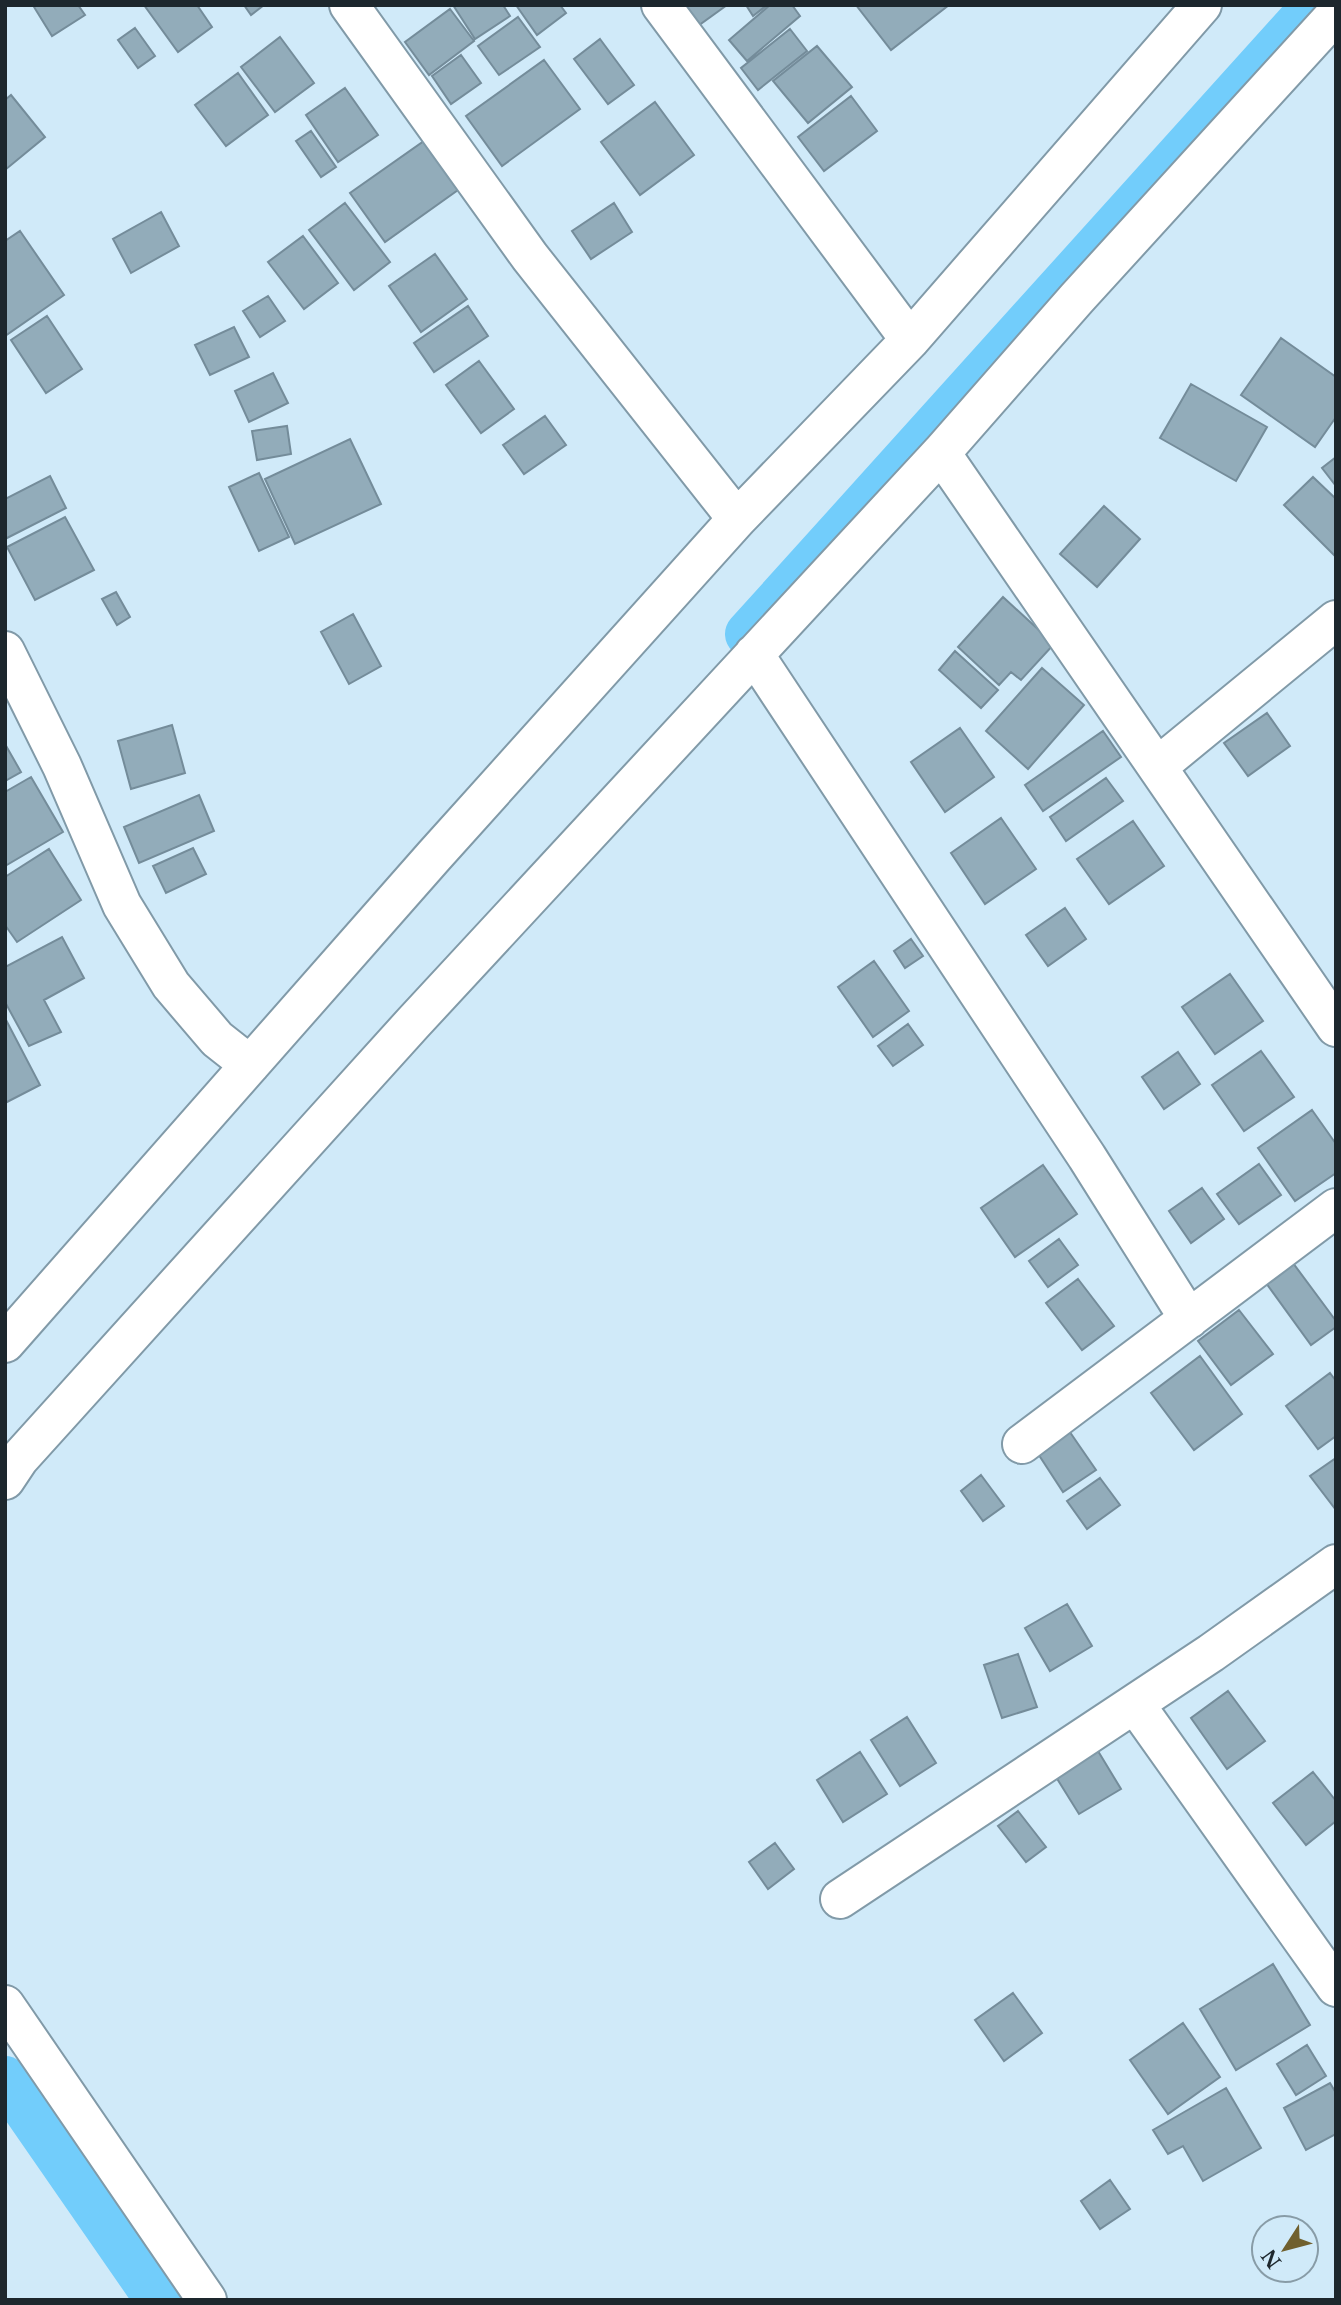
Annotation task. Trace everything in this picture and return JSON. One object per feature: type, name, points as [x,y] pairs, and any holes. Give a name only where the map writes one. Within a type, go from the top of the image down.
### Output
[{"type":"street","points":[[349,5],[530,257],[737,519]]},
{"type":"street","points":[[661,5],[910,340]]},
{"type":"street","points":[[5,1343],[443,846],[737,519],[910,340],[1200,6]]},
{"type":"street","points":[[5,1480],[19,1459],[395,1043],[941,453],[1077,298],[1336,14]]},
{"type":"street","points":[[941,453],[1336,1027]]},
{"type":"street","points":[[1157,768],[1336,621]]},
{"type":"street","points":[[5,651],[62,765],[122,905],[171,985],[217,1040],[250,1065]]},
{"type":"street","points":[[754,653],[1080,1146],[1189,1318]]},
{"type":"street","points":[[1022,1444],[1336,1208]]},
{"type":"street","points":[[839,1899],[1135,1704],[1336,1564]]},
{"type":"street","points":[[1135,1704],[1336,1987]]},
{"type":"street","points":[[5,2004],[207,2300]]},
{"type":"building","points":[[78,5],[85,15],[52,36],[34,7]]},
{"type":"building","points":[[144,5],[197,5],[212,27],[178,52]]},
{"type":"building","points":[[244,5],[264,5],[251,15]]},
{"type":"building","points":[[453,5],[503,5],[510,16],[475,39]]},
{"type":"building","points":[[516,5],[560,5],[566,13],[537,35]]},
{"type":"building","points":[[678,5],[727,5],[695,28]]},
{"type":"building","points":[[746,5],[767,5],[753,16]]},
{"type":"building","points":[[770,5],[792,5],[800,16],[747,61],[729,40]]},
{"type":"building","points":[[856,5],[949,5],[891,50]]},
{"type":"building","points":[[450,9],[474,41],[429,75],[405,42]]},
{"type":"building","points":[[518,17],[540,47],[499,75],[478,46]]},
{"type":"building","points":[[135,28],[155,56],[138,68],[118,40]]},
{"type":"building","points":[[790,29],[807,51],[758,90],[741,68]]},
{"type":"building","points":[[280,37],[314,83],[275,112],[241,67]]},
{"type":"building","points":[[600,39],[634,85],[608,104],[574,59]]},
{"type":"building","points":[[817,46],[852,87],[808,123],[773,81]]},
{"type":"building","points":[[461,55],[481,83],[451,104],[432,76]]},
{"type":"building","points":[[544,60],[580,109],[502,166],[466,116]]},
{"type":"building","points":[[238,73],[268,115],[226,146],[195,105]]},
{"type":"building","points":[[345,88],[378,135],[338,162],[306,115]]},
{"type":"building","points":[[11,95],[45,137],[5,170],[5,100]]},
{"type":"building","points":[[851,96],[877,131],[824,171],[798,137]]},
{"type":"building","points":[[655,102],[694,155],[640,195],[601,142]]},
{"type":"building","points":[[311,131],[336,167],[321,177],[296,141]]},
{"type":"building","points":[[424,141],[458,190],[385,242],[350,193]]},
{"type":"building","points":[[345,203],[390,262],[354,290],[309,230]]},
{"type":"building","points":[[614,203],[632,232],[591,259],[572,231]]},
{"type":"building","points":[[161,212],[179,246],[131,273],[113,239]]},
{"type":"building","points":[[20,231],[64,295],[5,336],[5,241]]},
{"type":"building","points":[[303,236],[338,283],[304,309],[268,262]]},
{"type":"building","points":[[435,254],[467,299],[421,332],[389,286]]},
{"type":"building","points":[[268,296],[285,321],[260,337],[243,311]]},
{"type":"building","points":[[468,306],[488,336],[434,372],[414,343]]},
{"type":"building","points":[[47,316],[82,369],[46,393],[11,340]]},
{"type":"building","points":[[234,327],[249,357],[210,375],[195,345]]},
{"type":"building","points":[[1281,338],[1336,377],[1336,417],[1315,447],[1241,395]]},
{"type":"building","points":[[479,361],[514,409],[481,433],[446,385]]},
{"type":"building","points":[[273,373],[288,403],[249,422],[235,391]]},
{"type":"building","points":[[1191,384],[1267,427],[1236,481],[1160,438]]},
{"type":"building","points":[[545,416],[566,445],[524,474],[503,445]]},
{"type":"building","points":[[287,426],[291,454],[257,460],[252,431]]},
{"type":"building","points":[[350,439],[381,504],[295,544],[265,479]]},
{"type":"building","points":[[1336,457],[1336,486],[1322,468]]},
{"type":"building","points":[[259,473],[289,537],[259,551],[229,487]]},
{"type":"building","points":[[50,476],[66,508],[5,539],[5,499]]},
{"type":"building","points":[[1313,477],[1336,499],[1336,557],[1284,505]]},
{"type":"building","points":[[1104,506],[1140,539],[1097,587],[1060,554]]},
{"type":"building","points":[[65,517],[94,570],[35,600],[7,547]]},
{"type":"building","points":[[116,592],[130,617],[117,625],[102,599]]},
{"type":"building","points":[[1003,597],[1054,644],[1021,680],[1011,672],[999,685],[958,647]]},
{"type":"building","points":[[353,614],[381,666],[349,684],[321,632]]},
{"type":"building","points":[[955,651],[998,690],[981,708],[939,670]]},
{"type":"building","points":[[1042,668],[1084,705],[1028,769],[986,731]]},
{"type":"building","points":[[1267,713],[1290,746],[1248,776],[1224,743]]},
{"type":"building","points":[[172,725],[185,773],[131,789],[118,741]]},
{"type":"building","points":[[960,728],[994,777],[945,812],[911,762]]},
{"type":"building","points":[[1103,731],[1121,757],[1043,811],[1025,785]]},
{"type":"building","points":[[5,744],[21,772],[5,781]]},
{"type":"building","points":[[31,777],[63,832],[5,866],[5,792]]},
{"type":"building","points":[[1106,778],[1123,801],[1066,841],[1050,817]]},
{"type":"building","points":[[199,795],[214,831],[139,863],[124,827]]},
{"type":"building","points":[[1001,818],[1036,869],[985,904],[951,853]]},
{"type":"building","points":[[1133,821],[1164,866],[1109,904],[1077,859]]},
{"type":"building","points":[[193,848],[206,874],[166,893],[153,866]]},
{"type":"building","points":[[49,849],[81,900],[17,942],[5,925],[5,877]]},
{"type":"building","points":[[1065,908],[1086,939],[1048,966],[1026,935]]},
{"type":"building","points":[[62,937],[84,978],[44,1000],[61,1032],[29,1046],[5,1002],[5,967]]},
{"type":"building","points":[[911,939],[923,956],[905,968],[894,951]]},
{"type":"building","points":[[874,961],[909,1011],[873,1037],[838,987]]},
{"type":"building","points":[[1230,974],[1263,1021],[1215,1054],[1182,1007]]},
{"type":"building","points":[[5,1018],[40,1085],[5,1103]]},
{"type":"building","points":[[908,1024],[923,1045],[893,1066],[878,1046]]},
{"type":"building","points":[[1261,1051],[1294,1097],[1244,1131],[1212,1085]]},
{"type":"building","points":[[1178,1052],[1200,1084],[1164,1109],[1142,1077]]},
{"type":"building","points":[[1312,1110],[1336,1144],[1336,1173],[1295,1201],[1258,1148]]},
{"type":"building","points":[[1259,1164],[1281,1195],[1239,1224],[1217,1194]]},
{"type":"building","points":[[1043,1165],[1077,1214],[1015,1257],[981,1208]]},
{"type":"building","points":[[1202,1188],[1224,1219],[1191,1243],[1169,1211]]},
{"type":"building","points":[[1059,1239],[1078,1265],[1048,1287],[1029,1261]]},
{"type":"building","points":[[1293,1263],[1336,1321],[1336,1327],[1311,1345],[1266,1283]]},
{"type":"building","points":[[1078,1279],[1114,1326],[1082,1350],[1046,1303]]},
{"type":"building","points":[[1239,1310],[1273,1354],[1231,1385],[1198,1341]]},
{"type":"building","points":[[1200,1356],[1242,1414],[1194,1450],[1151,1393]]},
{"type":"building","points":[[1330,1373],[1336,1381],[1336,1436],[1318,1449],[1286,1406]]},
{"type":"building","points":[[1065,1425],[1096,1470],[1063,1492],[1033,1446]]},
{"type":"building","points":[[1336,1458],[1336,1510],[1310,1476]]},
{"type":"building","points":[[981,1475],[1004,1506],[983,1521],[961,1491]]},
{"type":"building","points":[[1100,1478],[1120,1505],[1087,1529],[1067,1501]]},
{"type":"building","points":[[1067,1604],[1092,1646],[1050,1671],[1025,1628]]},
{"type":"building","points":[[1018,1654],[1037,1707],[1002,1718],[984,1665]]},
{"type":"building","points":[[1228,1691],[1265,1741],[1227,1769],[1191,1718]]},
{"type":"building","points":[[907,1717],[936,1763],[900,1786],[871,1740]]},
{"type":"building","points":[[1098,1751],[1121,1789],[1079,1814],[1056,1777]]},
{"type":"building","points":[[860,1752],[887,1794],[843,1822],[817,1780]]},
{"type":"building","points":[[1313,1772],[1336,1801],[1336,1821],[1306,1845],[1273,1803]]},
{"type":"building","points":[[1018,1811],[1046,1847],[1026,1862],[998,1826]]},
{"type":"building","points":[[775,1843],[794,1869],[768,1889],[749,1862]]},
{"type":"building","points":[[1273,1964],[1310,2025],[1236,2070],[1200,2009]]},
{"type":"building","points":[[1013,1993],[1042,2033],[1004,2061],[975,2020]]},
{"type":"building","points":[[1183,2023],[1220,2077],[1168,2114],[1130,2060]]},
{"type":"building","points":[[1307,2045],[1326,2076],[1296,2095],[1277,2064]]},
{"type":"building","points":[[1330,2083],[1336,2093],[1336,2134],[1306,2150],[1284,2108]]},
{"type":"building","points":[[1226,2088],[1261,2148],[1203,2181],[1183,2146],[1168,2154],[1153,2130]]},
{"type":"building","points":[[1110,2180],[1130,2209],[1100,2229],[1081,2201]]},
{"type":"waterway","points":[[748,634],[1315,5]]},
{"type":"waterway","points":[[5,2079],[158,2300]]}]
